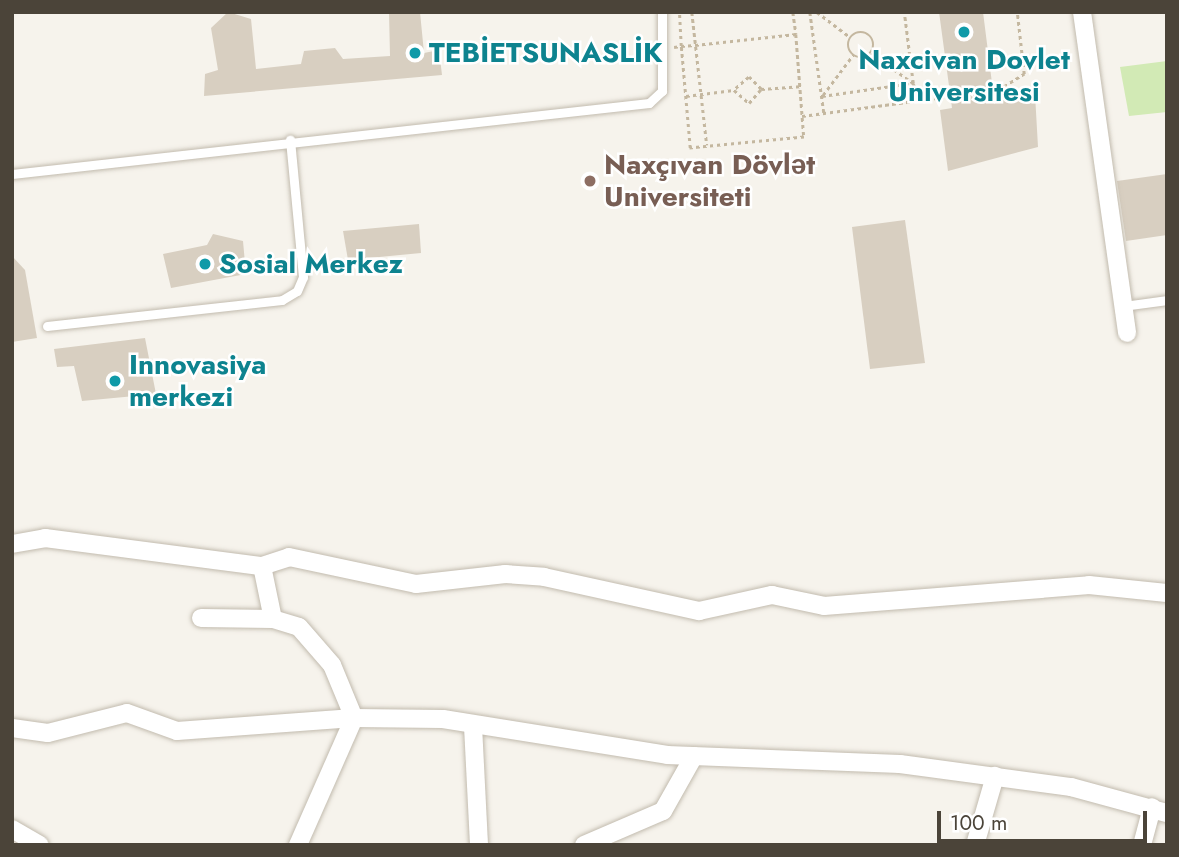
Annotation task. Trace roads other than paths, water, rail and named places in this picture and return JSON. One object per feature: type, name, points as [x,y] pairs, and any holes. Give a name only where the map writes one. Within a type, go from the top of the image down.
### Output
[{"type":"street","points":[[1082,12],[1126,333]]},
{"type":"street","points":[[12,544],[45,538],[262,566],[289,557],[416,584],[505,574],[544,578],[699,611],[772,595],[824,606],[1089,585],[1167,593]]},
{"type":"street","points":[[262,566],[273,619]]},
{"type":"street","points":[[201,618],[273,619],[299,628],[331,665],[355,718],[298,845]]},
{"type":"street","points":[[12,728],[48,733],[127,713],[177,732],[355,718],[443,719],[608,748],[694,755],[900,764],[995,776],[1159,810],[1142,845]]},
{"type":"street","points":[[473,726],[479,845]]},
{"type":"street","points":[[584,845],[663,811],[694,755]]},
{"type":"street","points":[[975,845],[995,776]]},
{"type":"street","points":[[12,828],[40,845]]},
{"type":"lane","points":[[12,174],[290,140],[649,103],[662,90],[665,48],[662,12]]},
{"type":"lane","points":[[47,326],[282,300],[297,291],[303,277],[290,140]]},
{"type":"lane","points":[[1123,306],[1167,300]]},
{"type":"place","name":"Naxcivan Dovlet Universitesi","points":[[964,32]]},
{"type":"place","name":"TEBİETSUNASLİK","points":[[415,53]]},
{"type":"place","name":"Naxçıvan Dövlət Universiteti","points":[[590,181]]},
{"type":"place","name":"Sosial Merkez","points":[[205,264]]},
{"type":"place","name":"Innovasiya merkezi","points":[[115,381]]}]
